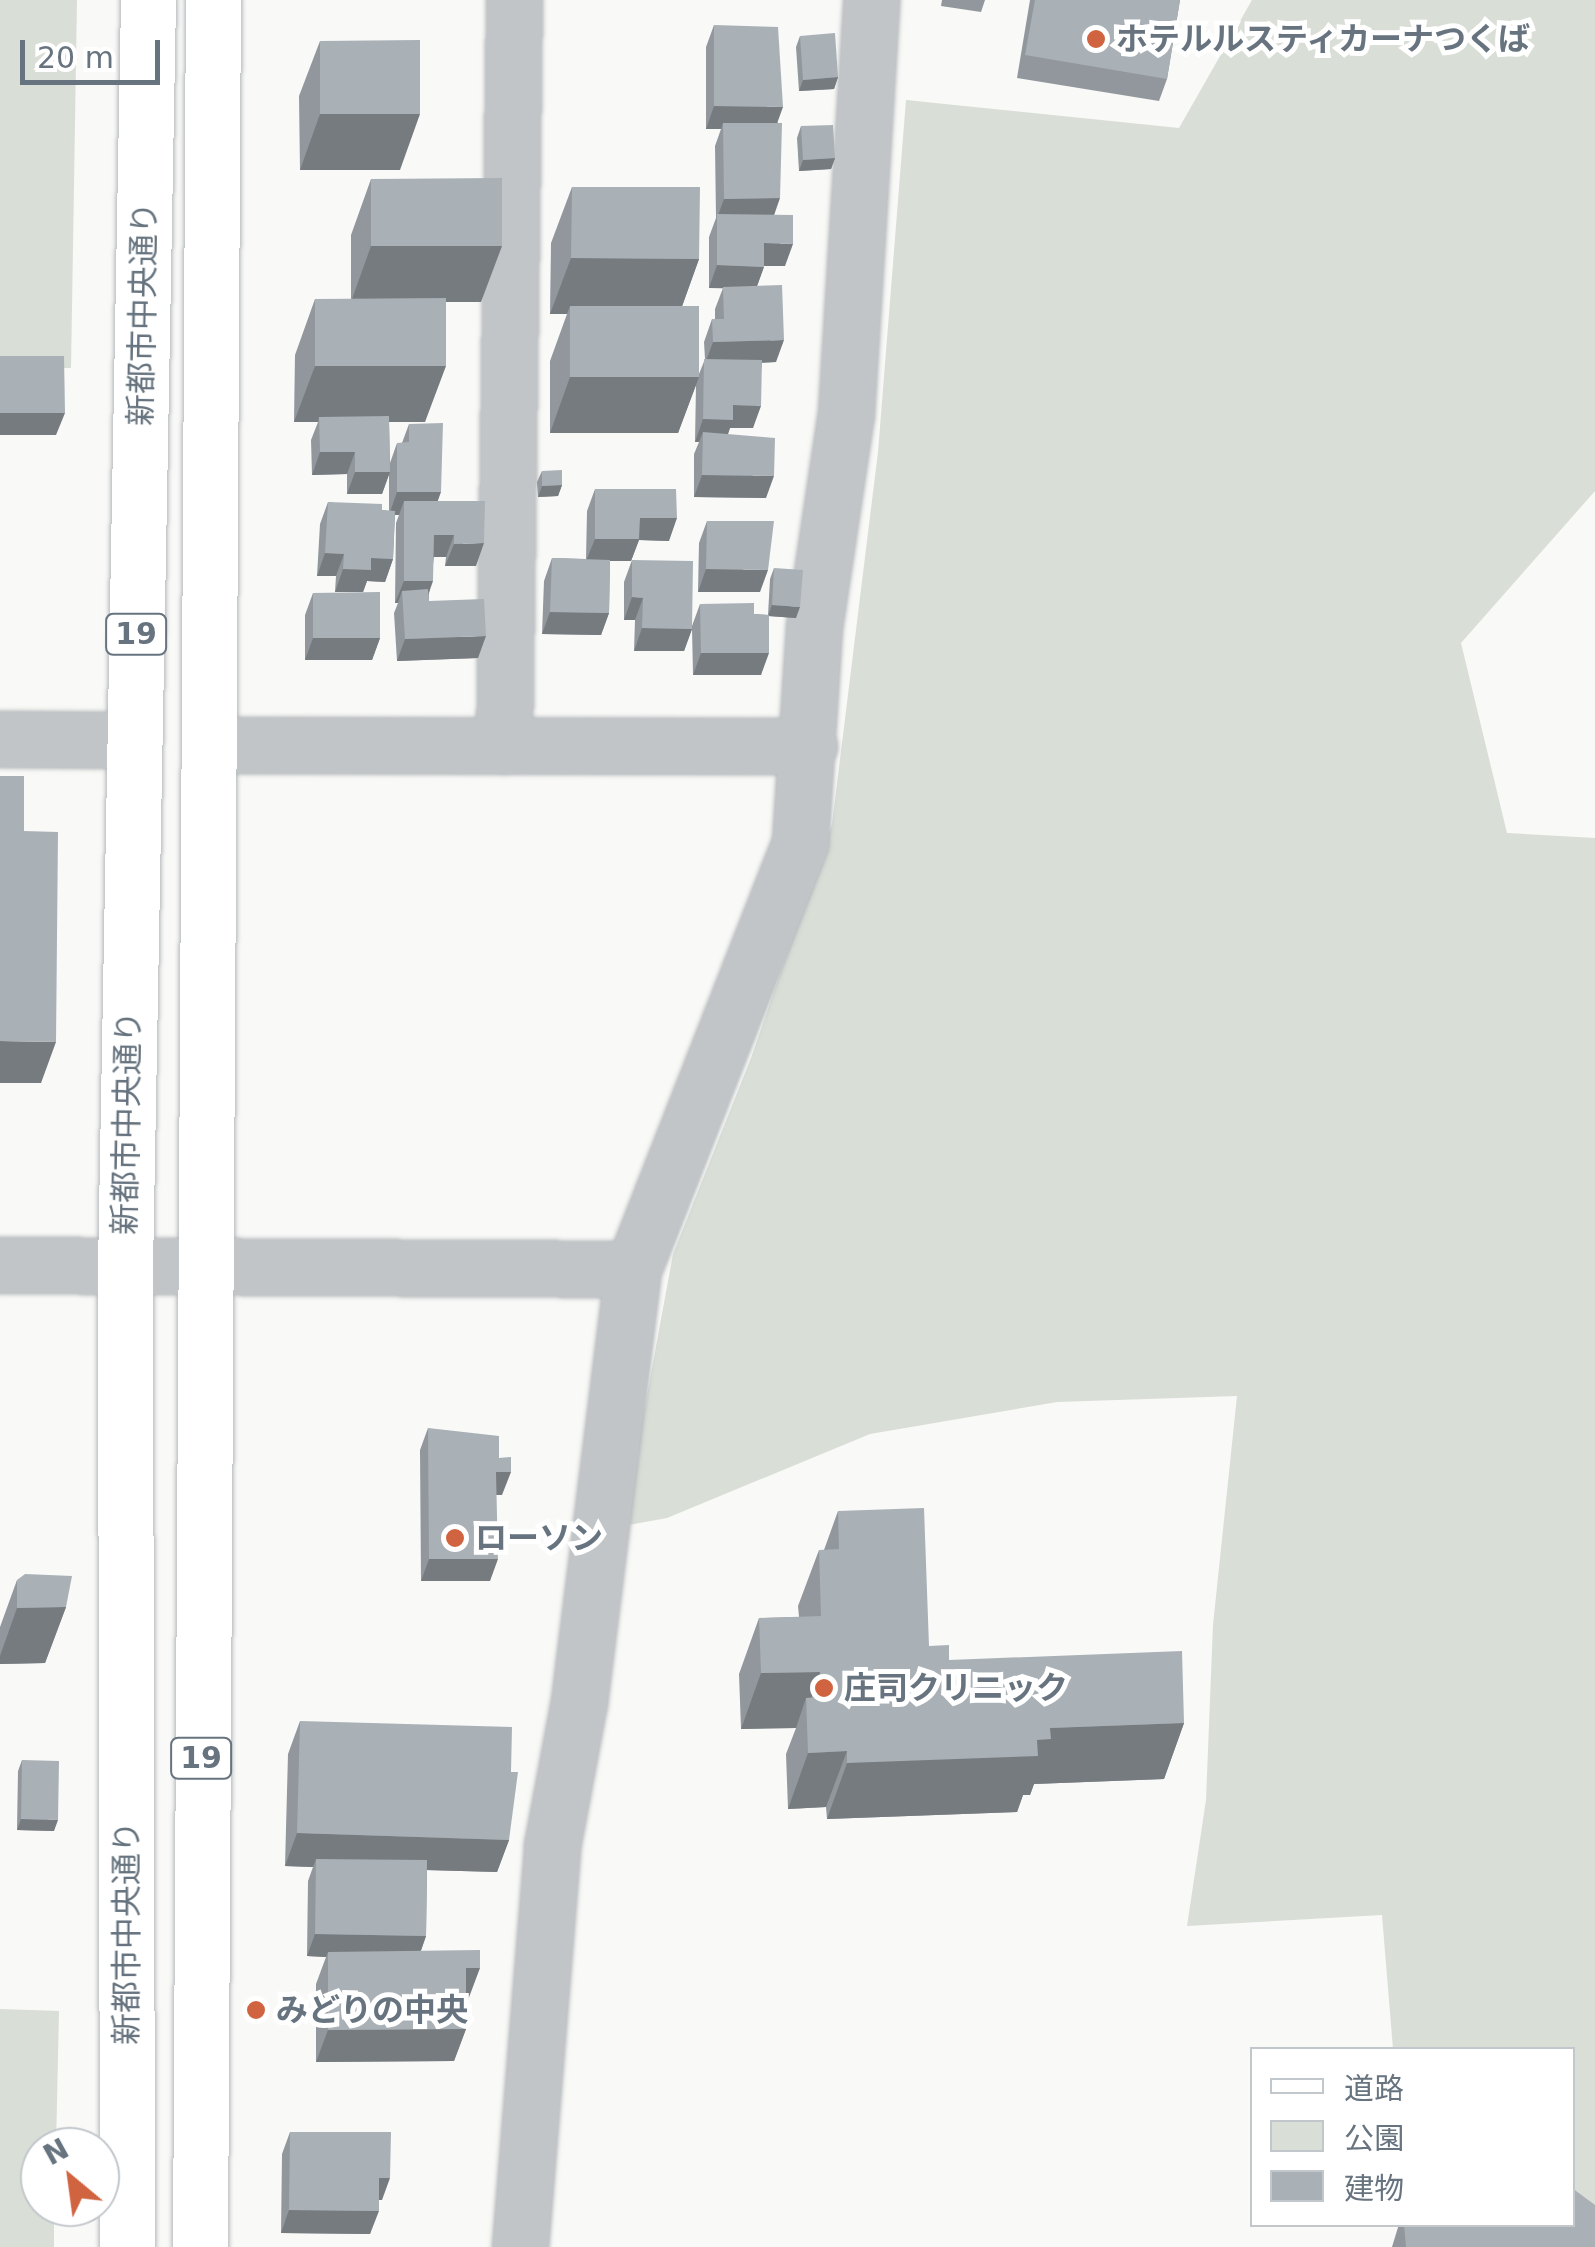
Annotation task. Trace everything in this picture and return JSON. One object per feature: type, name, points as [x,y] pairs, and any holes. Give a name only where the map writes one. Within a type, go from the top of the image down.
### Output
[{"type":"main road","name":"新都市中央通り","points":[[128,2247],[124,1268],[148,0]]},
{"type":"main road","name":"新都市中央通り","points":[[200,2247],[203,1269],[211,745],[214,0]]},
{"type":"street","points":[[504,746],[514,0]]},
{"type":"street","points":[[520,2247],[552,1846],[579,1702],[632,1269],[800,843],[814,627],[846,414],[870,0]]},
{"type":"street","points":[[0,740],[134,740]]},
{"type":"street","points":[[211,745],[809,746]]},
{"type":"street","points":[[0,1266],[632,1269]]},
{"type":"green space","points":[[0,0],[77,0],[71,368],[0,368]]},
{"type":"green space","points":[[1252,0],[1595,0],[1595,491],[1461,643],[1507,833],[1595,838],[1595,2240],[1575,2225],[1575,2047],[1393,2047],[1382,1915],[1187,1926],[1206,1800],[1213,1625],[1237,1396],[1057,1402],[870,1434],[667,1518],[623,1526],[673,1254],[751,1058],[832,824],[878,452],[906,100],[1179,128]]},
{"type":"green space","points":[[0,2009],[59,2011],[56,2127],[20,2127],[20,2227],[54,2227],[54,2247],[0,2247]]},
{"type":"building","name":"ホテルルスティカーナつくば","points":[[1035,0],[1180,0],[1167,79],[1025,55]]},
{"type":"building","points":[[714,25],[778,27],[783,107],[714,106]]},
{"type":"building","points":[[835,33],[838,77],[803,80],[800,36]]},
{"type":"building","points":[[420,40],[420,114],[320,114],[320,41]]},
{"type":"building","points":[[723,123],[782,123],[780,198],[724,199]]},
{"type":"building","points":[[833,125],[835,158],[803,160],[801,126]]},
{"type":"building","points":[[502,178],[502,246],[371,246],[371,179]]},
{"type":"building","points":[[572,187],[700,187],[699,259],[571,258]]},
{"type":"building","points":[[717,214],[793,215],[793,244],[764,243],[764,267],[717,265]]},
{"type":"building","points":[[782,285],[784,340],[713,342],[712,319],[724,319],[723,287]]},
{"type":"building","points":[[446,298],[446,366],[315,366],[315,299]]},
{"type":"building","points":[[570,306],[699,306],[699,377],[570,377]]},
{"type":"building","points":[[0,356],[64,356],[65,413],[0,413]]},
{"type":"building","points":[[704,359],[762,360],[761,406],[733,405],[733,420],[703,419]]},
{"type":"building","points":[[389,416],[390,472],[355,472],[355,452],[320,452],[319,417]]},
{"type":"building","points":[[443,423],[441,492],[397,492],[397,443],[409,442],[409,424]]},
{"type":"building","points":[[703,432],[775,438],[774,476],[702,475]]},
{"type":"building","points":[[562,470],[562,485],[542,486],[542,471]]},
{"type":"building","points":[[595,489],[676,489],[677,518],[640,518],[639,539],[595,539]]},
{"type":"building","points":[[404,501],[485,501],[484,543],[454,544],[454,535],[434,535],[433,581],[404,581]]},
{"type":"building","points":[[328,502],[382,504],[382,510],[395,511],[393,559],[371,558],[371,570],[343,569],[344,554],[325,553]]},
{"type":"building","points":[[707,521],[774,521],[768,570],[706,569]]},
{"type":"building","points":[[552,558],[610,560],[609,613],[550,612]]},
{"type":"building","points":[[632,560],[693,561],[692,629],[642,628],[643,598],[632,597]]},
{"type":"building","points":[[774,568],[803,570],[800,607],[772,605]]},
{"type":"building","points":[[428,589],[429,601],[484,599],[486,636],[405,639],[402,591]]},
{"type":"building","points":[[380,592],[380,638],[313,638],[313,593]]},
{"type":"building","points":[[754,603],[754,614],[769,615],[769,653],[701,653],[700,604]]},
{"type":"building","points":[[0,776],[24,776],[24,831],[58,832],[56,1042],[0,1041]]},
{"type":"building","name":"ローソン","points":[[428,1428],[499,1436],[499,1458],[511,1457],[511,1472],[496,1472],[498,1559],[429,1559]]},
{"type":"building","points":[[924,1508],[929,1646],[949,1645],[949,1660],[1182,1651],[1184,1723],[1050,1728],[1051,1739],[1037,1740],[1038,1756],[847,1763],[847,1751],[808,1753],[806,1698],[822,1697],[820,1672],[761,1673],[759,1618],[821,1616],[819,1550],[839,1549],[838,1511]]},
{"type":"building","points":[[25,1574],[72,1576],[66,1607],[17,1608],[17,1580]]},
{"type":"building","points":[[300,1721],[512,1727],[511,1772],[518,1772],[509,1840],[297,1833]]},
{"type":"building","points":[[22,1760],[59,1761],[58,1820],[21,1819]]},
{"type":"building","points":[[316,1859],[427,1860],[426,1936],[315,1934]]},
{"type":"building","points":[[480,1950],[480,1968],[466,1968],[466,2029],[328,2030],[328,1952]]},
{"type":"building","points":[[290,2132],[391,2132],[390,2178],[379,2178],[379,2211],[289,2210]]},
{"type":"building","points":[[1575,2190],[1595,2205],[1595,2247],[1406,2247],[1404,2227],[1575,2227]]},
{"type":"place","name":"ホテルルスティカーナつくば","points":[[1096,39]]},
{"type":"place","name":"ローソン","points":[[455,1538]]},
{"type":"place","name":"庄司クリニック","points":[[824,1688]]},
{"type":"place","name":"みどりの中央","points":[[256,2010]]}]
